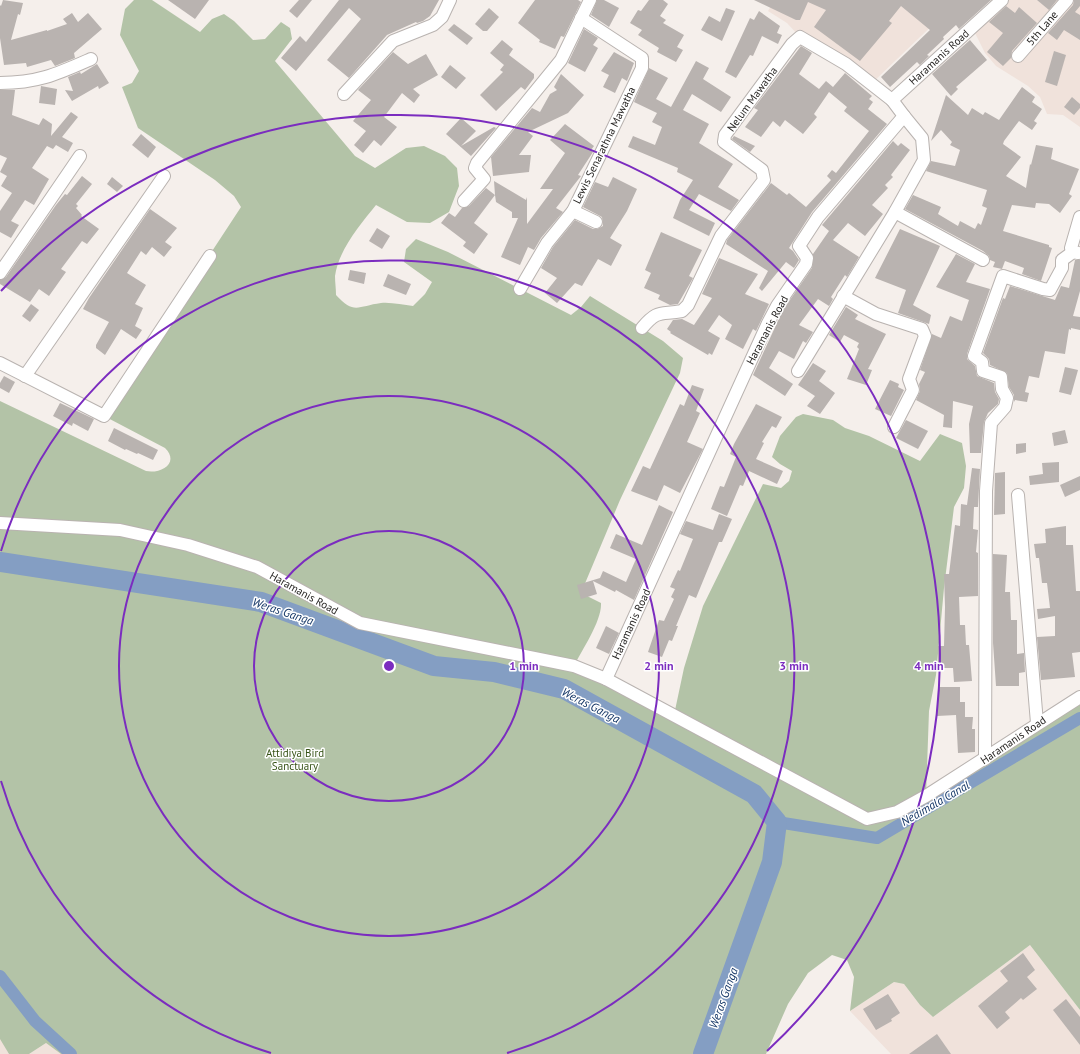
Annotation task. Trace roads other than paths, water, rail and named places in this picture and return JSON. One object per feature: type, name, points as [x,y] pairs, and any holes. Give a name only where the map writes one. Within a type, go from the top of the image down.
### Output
[{"type":"street","points":[[344,94],[393,41],[434,25],[442,17],[450,0]]},
{"type":"street","points":[[464,202],[484,179],[475,168],[477,163],[561,60],[590,0]]},
{"type":"street","name":"Haramanis Road","points":[[892,100],[1002,0]]},
{"type":"street","name":"5th Lane","points":[[1018,56],[1066,0]]},
{"type":"street","name":"Lewis Senarathna Mawatha","points":[[520,289],[547,242],[572,211],[642,68],[642,58],[581,18]]},
{"type":"street","name":"Nelum Mawatha","points":[[642,328],[649,320],[660,313],[682,311],[688,305],[721,236],[764,180],[762,170],[724,142],[725,135],[792,44],[800,37],[846,64],[892,100]]},
{"type":"street","points":[[0,82],[22,83],[48,78],[91,59]]},
{"type":"street","points":[[798,371],[895,212],[924,160],[922,138],[892,100]]},
{"type":"street","name":"Haramanis Road","points":[[606,679],[768,323],[777,306],[806,264],[807,258],[799,246],[818,217],[904,116]]},
{"type":"street","points":[[0,273],[80,156]]},
{"type":"street","points":[[25,376],[164,176]]},
{"type":"street","points":[[572,211],[596,222]]},
{"type":"street","points":[[895,212],[983,260]]},
{"type":"street","points":[[985,760],[986,491],[991,423],[1005,407],[1007,398],[1002,389],[1002,377],[982,371],[982,362],[974,356],[1003,276],[1043,290],[1050,290],[1062,268],[1062,260],[1076,253],[1071,248],[1080,217]]},
{"type":"street","points":[[0,363],[104,416],[210,256]]},
{"type":"street","points":[[843,296],[876,314],[922,330],[925,336],[909,379],[913,390],[894,427]]},
{"type":"street","points":[[1018,495],[1037,723]]},
{"type":"street","name":"Haramanis Road","points":[[0,523],[120,530],[188,545],[257,567],[360,623],[574,666],[606,679],[867,819],[897,812],[985,760],[1037,723],[1080,697]]},
{"type":"waterway","name":"Weras Ganga","points":[[0,562],[261,602],[434,666],[494,672],[564,689],[754,794],[777,822],[772,862],[703,1054]]},
{"type":"waterway","name":"Nedimala Canal","points":[[777,822],[877,838],[1080,718]]},
{"type":"waterway","points":[[0,976],[35,1021],[71,1054]]},
{"type":"park label","name":"Attidiya Bird Sanctuary","points":[[295,759]]}]
